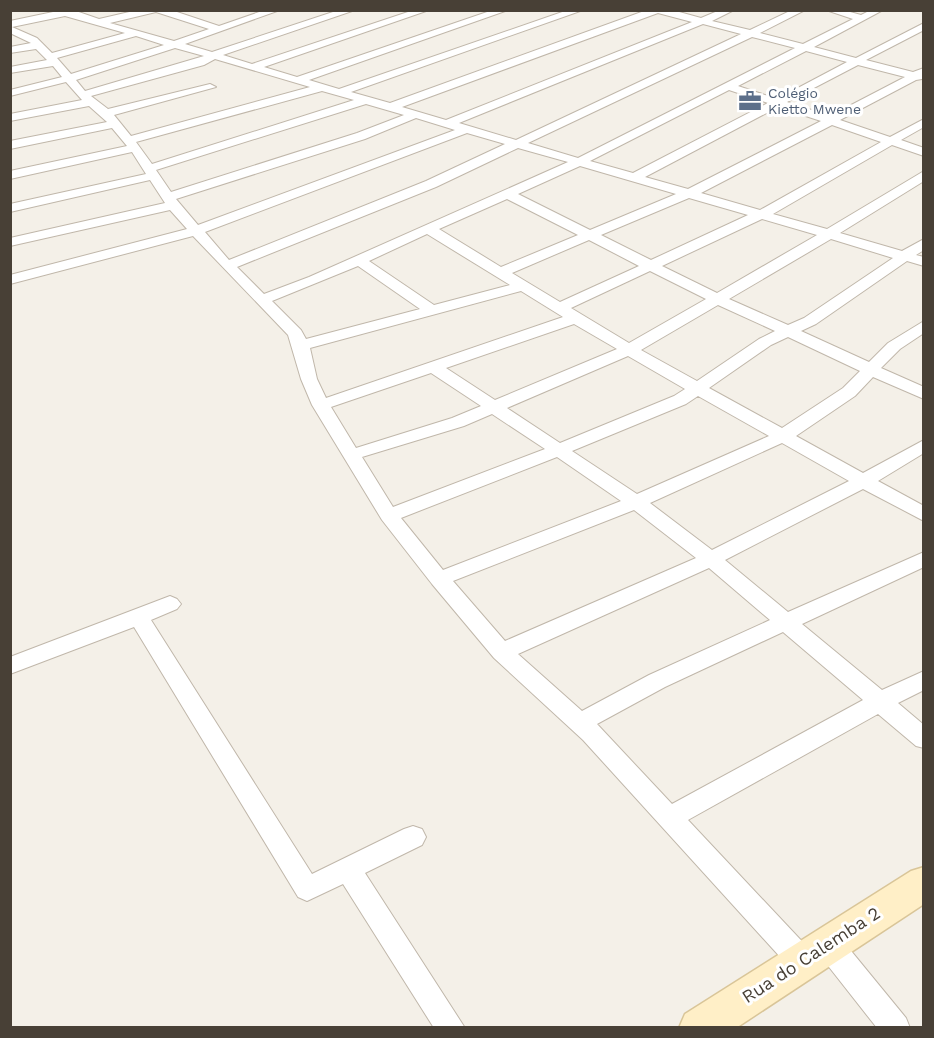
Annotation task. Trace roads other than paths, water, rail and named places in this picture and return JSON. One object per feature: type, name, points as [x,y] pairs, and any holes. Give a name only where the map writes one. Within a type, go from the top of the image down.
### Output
[{"type":"main road","name":"Rua do Calemba 2","points":[[706,1026],[924,883]]},
{"type":"street","points":[[96,23],[153,10]]},
{"type":"street","points":[[160,10],[218,29]]},
{"type":"street","points":[[227,10],[249,19]]},
{"type":"street","points":[[10,93],[68,81],[170,44],[276,10]]},
{"type":"street","points":[[10,146],[99,109],[211,56],[351,10]]},
{"type":"street","points":[[250,68],[425,10]]},
{"type":"street","points":[[295,81],[504,10]]},
{"type":"street","points":[[337,93],[579,10]]},
{"type":"street","points":[[388,108],[658,10],[858,62],[920,75]]},
{"type":"street","points":[[446,124],[730,10]]},
{"type":"street","points":[[227,266],[431,184],[801,10]]},
{"type":"street","points":[[830,10],[863,19]]},
{"type":"street","points":[[264,299],[508,195],[577,163],[879,10]]},
{"type":"street","points":[[11,28],[65,11],[96,23],[250,68],[924,262]]},
{"type":"street","points":[[632,178],[924,26]]},
{"type":"street","points":[[11,28],[39,45],[53,59],[68,81],[99,109],[131,144],[170,201],[195,231],[295,333],[301,345],[309,379],[321,405],[389,516],[439,579],[502,652],[579,723],[669,818],[896,1028]]},
{"type":"street","points":[[10,70],[134,34]]},
{"type":"street","points":[[10,50],[39,45]]},
{"type":"street","points":[[502,272],[593,236],[709,185],[828,120],[920,75]]},
{"type":"street","points":[[728,86],[924,152]]},
{"type":"street","points":[[10,118],[99,109],[210,87]]},
{"type":"street","points":[[10,175],[131,144],[320,88]]},
{"type":"street","points":[[10,208],[151,173],[363,101]]},
{"type":"street","points":[[10,242],[170,201],[361,136],[413,115]]},
{"type":"street","points":[[559,308],[763,214],[924,122]]},
{"type":"street","points":[[10,280],[195,231],[348,176],[465,130]]},
{"type":"street","points":[[351,455],[458,422],[629,350],[828,235],[924,175]]},
{"type":"street","points":[[508,195],[717,299],[789,330],[869,371],[924,394]]},
{"type":"street","points":[[428,229],[629,350],[924,515]]},
{"type":"street","points":[[389,516],[557,451],[680,400],[765,342],[810,321],[924,243]]},
{"type":"street","points":[[358,260],[433,311]]},
{"type":"street","points":[[301,345],[524,286]]},
{"type":"street","points":[[321,405],[575,318]]},
{"type":"street","points":[[439,579],[636,502],[783,436],[849,392],[894,346],[924,326]]},
{"type":"street","points":[[434,367],[492,408],[636,502],[711,559],[924,740]]},
{"type":"street","points":[[502,652],[711,559],[866,481],[924,445]]},
{"type":"street","points":[[579,723],[657,681],[924,559]]},
{"type":"street","points":[[10,666],[170,604]]},
{"type":"street","points":[[138,616],[307,889],[412,837]]},
{"type":"street","points":[[669,818],[787,751],[924,679]]},
{"type":"street","points":[[348,869],[451,1028]]},
{"type":"place","name":"Colégio Kietto Mwene","points":[[750,101]]}]
